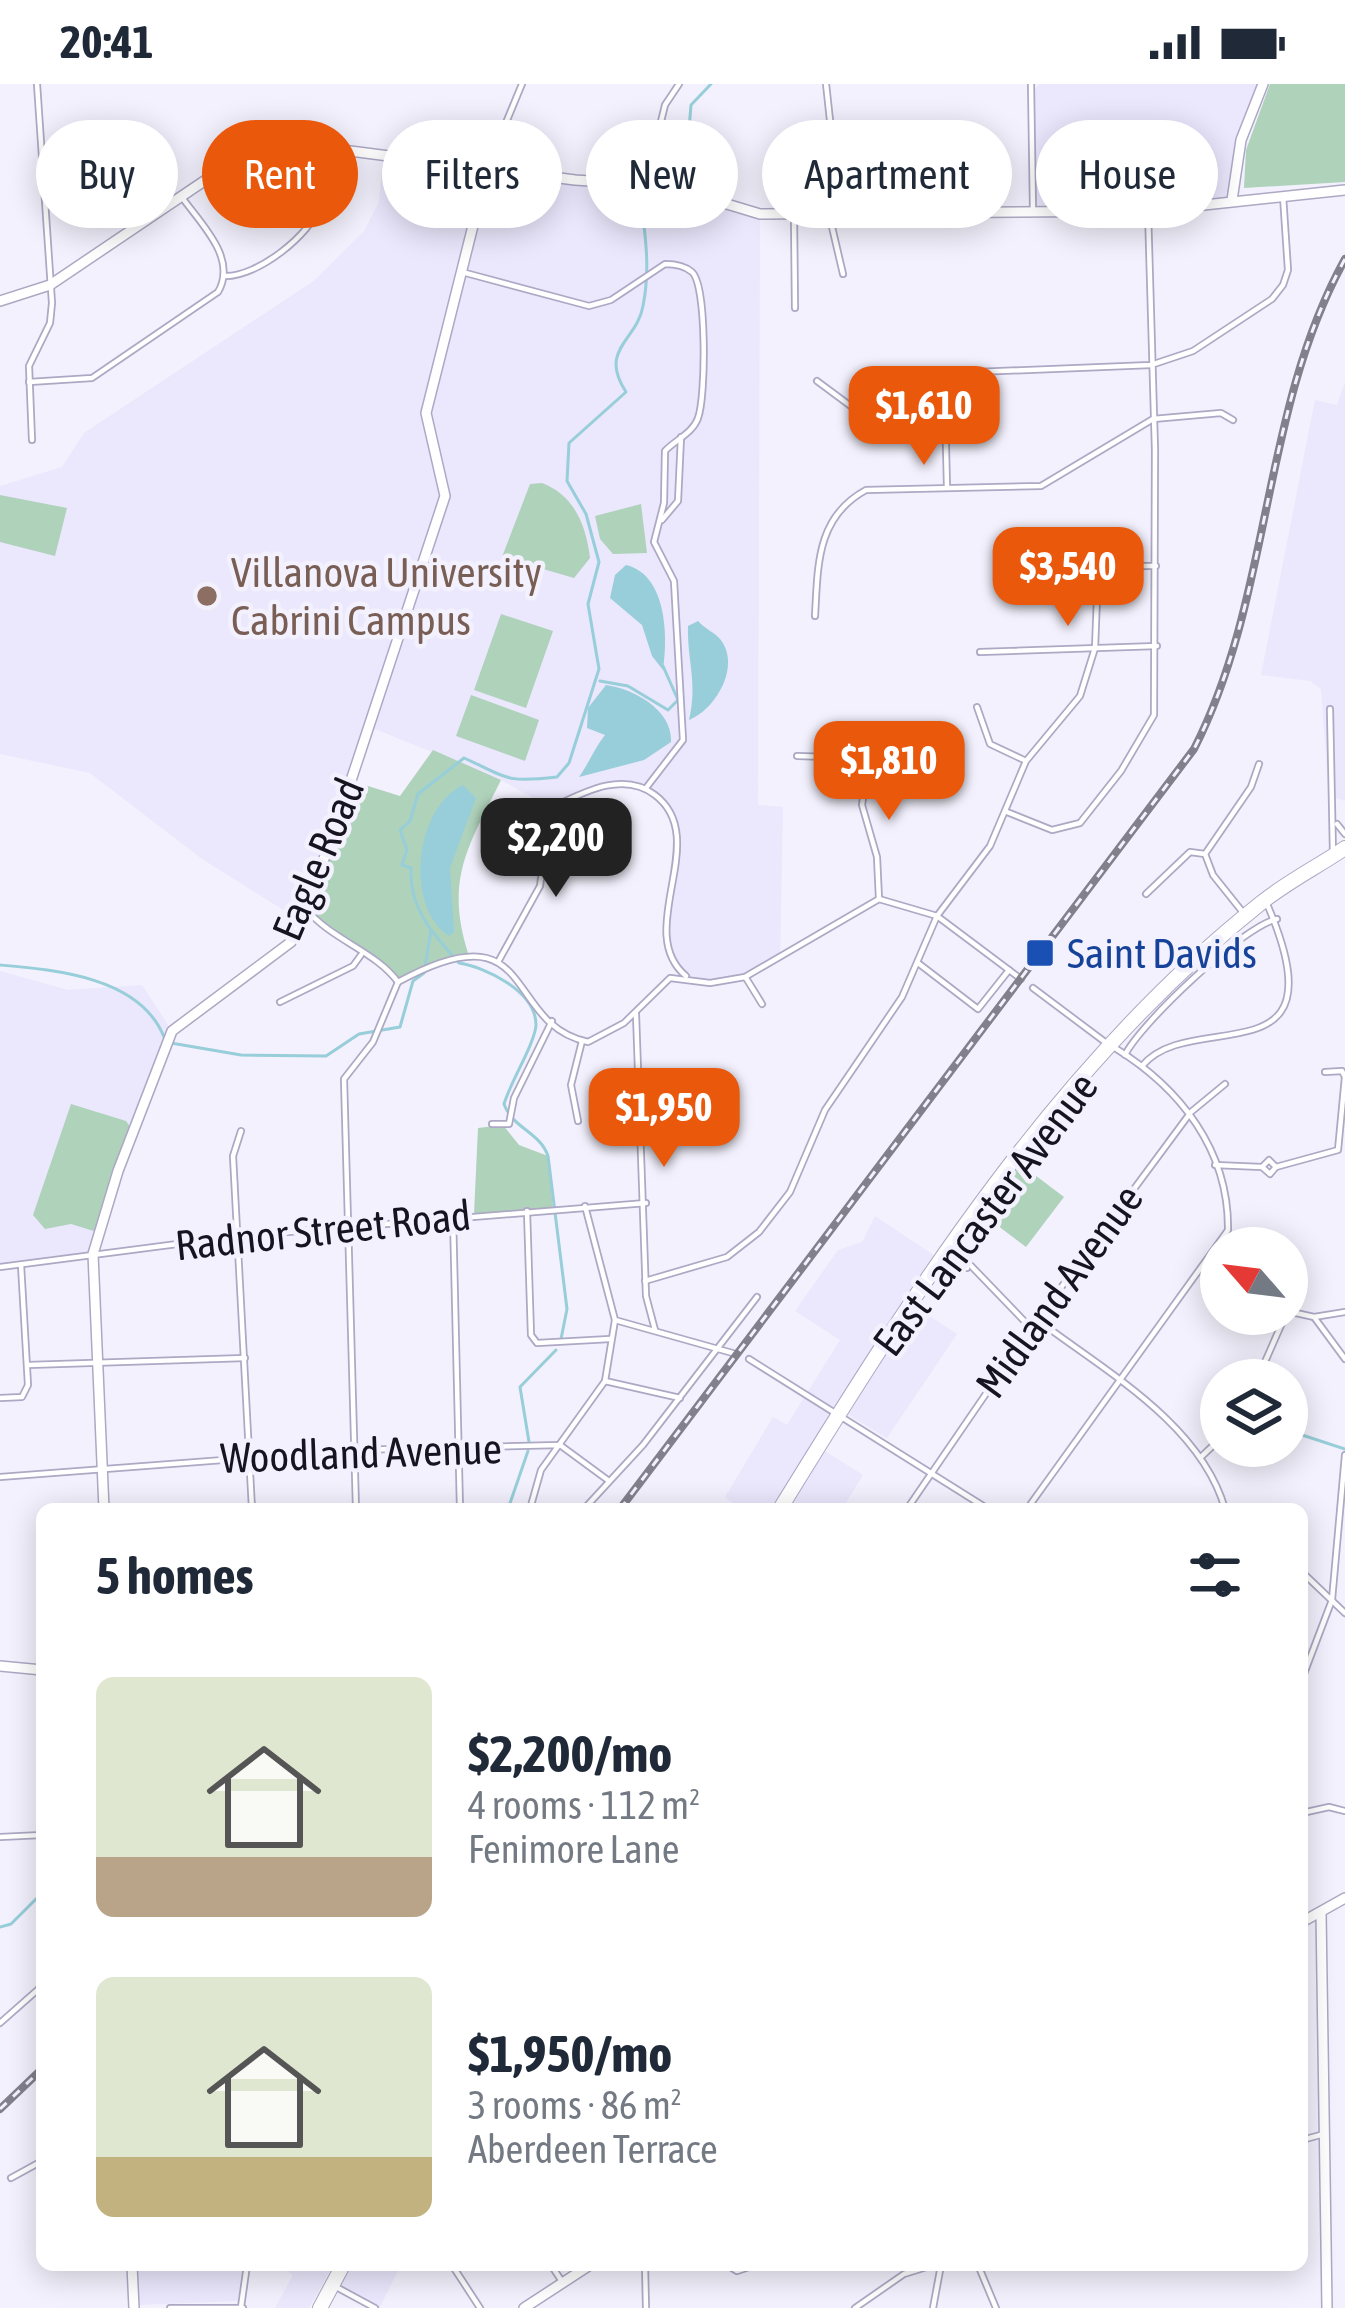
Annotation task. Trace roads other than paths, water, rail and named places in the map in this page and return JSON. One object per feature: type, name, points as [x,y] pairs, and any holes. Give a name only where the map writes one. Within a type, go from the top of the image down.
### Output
[{"type":"highway","name":"East Lancaster Avenue","points":[[784,1503],[951,1246],[1026,1143],[1111,1046],[1245,915],[1341,852]]},
{"type":"highway","points":[[320,2308],[340,2271]]},
{"type":"street","points":[[32,440],[32,357],[50,322],[37,84]]},
{"type":"street","points":[[507,120],[522,84]]},
{"type":"street","points":[[661,120],[679,84]]},
{"type":"street","points":[[826,84],[832,120]]},
{"type":"street","points":[[1031,84],[1033,212]]},
{"type":"street","points":[[1232,200],[1241,140],[1263,84]]},
{"type":"street","points":[[0,301],[50,285],[265,140],[382,154]]},
{"type":"street","points":[[1235,176],[1244,192],[1268,197]]},
{"type":"street","points":[[1218,202],[1345,190]]},
{"type":"street","points":[[29,382],[92,378],[212,297],[226,276],[222,256],[181,196]]},
{"type":"street","points":[[947,487],[948,380],[960,371],[1151,365],[1193,351],[1278,293],[1288,271],[1283,196]]},
{"type":"street","points":[[1012,212],[1036,212]]},
{"type":"street","points":[[226,276],[245,274],[310,228]]},
{"type":"street","name":"Eagle Road","points":[[104,1503],[94,1254],[118,1171],[172,1031],[280,954],[306,909],[445,496],[426,413],[473,228]]},
{"type":"street","points":[[794,228],[795,308]]},
{"type":"street","points":[[832,228],[843,274]]},
{"type":"street","points":[[1004,811],[1052,830],[1075,827],[1087,818],[1154,715],[1157,646],[1148,228]]},
{"type":"street","points":[[462,272],[589,306],[611,300],[653,268],[678,265],[701,285],[699,325],[707,341],[700,415],[665,451],[658,525],[657,552],[674,581],[683,733],[676,753],[646,788]]},
{"type":"street","points":[[817,381],[851,407],[946,407]]},
{"type":"street","points":[[815,616],[820,543],[853,497],[866,490],[1041,486],[1099,456],[1153,419],[1222,413],[1233,420]]},
{"type":"street","points":[[658,525],[678,501],[682,436]]},
{"type":"street","points":[[645,1281],[727,1257],[779,1209],[825,1110],[872,1048],[919,963],[937,916],[990,845],[1026,761],[1071,712],[1095,648],[1098,573],[1109,566],[1156,566]]},
{"type":"street","points":[[980,652],[1157,646]]},
{"type":"street","points":[[977,707],[990,744],[1026,761]]},
{"type":"street","points":[[1330,709],[1334,819],[1341,852]]},
{"type":"street","points":[[797,756],[861,758],[867,770],[862,805],[878,857],[880,899]]},
{"type":"street","points":[[1204,854],[1251,787],[1259,764]]},
{"type":"street","points":[[498,962],[540,886],[551,808],[616,784],[646,788],[661,799],[677,832],[668,952],[673,965],[688,978]]},
{"type":"street","points":[[1334,819],[1345,835]]},
{"type":"street","points":[[1146,894],[1190,852],[1204,854]]},
{"type":"street","points":[[1204,854],[1213,875],[1245,915]]},
{"type":"street","points":[[670,978],[710,983],[745,977],[880,899],[937,916],[1021,979]]},
{"type":"street","points":[[1264,900],[1290,936]]},
{"type":"street","points":[[306,909],[331,935],[398,982]]},
{"type":"street","points":[[1125,1054],[1138,1033],[1216,958],[1258,925],[1277,919]]},
{"type":"street","points":[[280,1002],[352,966],[362,953]]},
{"type":"street","points":[[356,1503],[344,1079],[373,1042],[398,982],[454,958],[480,956],[498,962],[552,1021],[582,1041],[599,1040],[636,1013],[670,978],[673,965]]},
{"type":"street","points":[[919,963],[978,1009],[1009,970]]},
{"type":"street","points":[[745,977],[762,1004]]},
{"type":"street","points":[[1034,988],[1142,1066],[1191,1112],[1215,1165],[1227,1227]]},
{"type":"street","points":[[636,1013],[646,1203],[645,1281],[655,1330]]},
{"type":"street","points":[[1142,1066],[1159,1051],[1272,1030],[1288,1020]]},
{"type":"street","points":[[492,1124],[509,1124],[552,1021]]},
{"type":"street","points":[[578,1121],[571,1085],[582,1041]]},
{"type":"street","points":[[1215,1165],[1262,1167],[1268,1174],[1276,1167],[1338,1150],[1345,1077],[1342,1071],[1325,1072]]},
{"type":"street","name":"Midland Avenue","points":[[911,1503],[1031,1328],[1191,1112],[1225,1084]]},
{"type":"street","points":[[241,1131],[233,1156],[252,1503]]},
{"type":"street","name":"Radnor Street Road","points":[[0,1267],[239,1236],[646,1203]]},
{"type":"street","points":[[531,1503],[536,1478],[605,1381],[615,1319],[585,1207]]},
{"type":"street","points":[[527,1211],[531,1335],[537,1343],[550,1346],[610,1339]]},
{"type":"street","points":[[453,1216],[460,1503]]},
{"type":"street","points":[[951,1246],[1031,1328]]},
{"type":"street","points":[[938,1266],[955,1263],[973,1271]]},
{"type":"street","points":[[0,1398],[27,1392],[21,1264]]},
{"type":"street","points":[[1031,1503],[1200,1272]]},
{"type":"street","points":[[589,1503],[680,1398],[757,1297]]},
{"type":"street","points":[[1308,1316],[1345,1312]]},
{"type":"street","points":[[1314,1317],[1345,1359]]},
{"type":"street","points":[[615,1319],[736,1354]]},
{"type":"street","points":[[1037,1320],[1120,1379],[1200,1455]]},
{"type":"street","points":[[28,1364],[245,1358]]},
{"type":"street","points":[[749,1360],[978,1503]]},
{"type":"street","points":[[605,1381],[680,1398]]},
{"type":"street","name":"Woodland Avenue","points":[[0,1478],[250,1456],[560,1445],[609,1481]]},
{"type":"street","points":[[1308,1663],[1332,1600],[1343,1522],[1345,1455]]},
{"type":"street","points":[[1206,1467],[1223,1503]]},
{"type":"street","points":[[1308,1578],[1345,1612]]},
{"type":"street","points":[[0,1666],[36,1669]]},
{"type":"street","points":[[1308,1812],[1329,1807],[1345,1811]]},
{"type":"street","points":[[0,1837],[36,1834]]},
{"type":"street","points":[[1308,1919],[1345,1898]]},
{"type":"street","points":[[1321,1913],[1327,2308]]},
{"type":"street","points":[[0,2023],[36,1991]]},
{"type":"street","points":[[1308,2138],[1324,2134]]},
{"type":"street","points":[[11,2177],[36,2164]]},
{"type":"street","points":[[132,2271],[134,2308]]},
{"type":"street","points":[[170,2308],[242,2307],[247,2271]]},
{"type":"street","points":[[456,2271],[480,2308]]},
{"type":"street","points":[[555,2271],[562,2282]]},
{"type":"street","points":[[524,2308],[580,2271]]},
{"type":"street","points":[[646,2271],[646,2308]]},
{"type":"street","points":[[855,2308],[915,2271]]},
{"type":"street","points":[[933,2308],[936,2271]]},
{"type":"street","points":[[981,2271],[997,2308]]},
{"type":"street","points":[[333,2285],[375,2308]]},
{"type":"water","points":[[626,565],[640,571],[657,595],[665,626],[663,670],[652,656],[642,625],[610,598],[615,575]]},
{"type":"water","points":[[698,621],[720,639],[726,650],[727,674],[708,707],[689,720],[688,626]]},
{"type":"water","points":[[606,685],[650,703],[666,720],[671,742],[644,760],[579,777],[605,735],[587,728],[588,708]]},
{"type":"water","points":[[463,785],[476,798],[450,868],[454,932],[449,936],[425,903],[421,858],[434,814]]},
{"type":"waterway","points":[[561,1339],[567,1309],[548,1156],[504,1104],[535,1033],[534,1013],[507,983],[459,963],[432,931],[418,908],[411,868],[402,865],[407,850],[400,830],[410,821],[418,794],[464,758],[516,779],[557,777],[569,763],[599,669],[588,604],[599,562],[586,514],[567,481],[569,443],[626,392],[616,365],[643,306],[647,262],[643,218],[674,196],[666,146],[689,129],[691,105],[711,84]]},
{"type":"waterway","points":[[600,681],[628,686],[668,710],[678,700],[663,666]]},
{"type":"waterway","points":[[171,1043],[241,1055],[326,1056],[359,1034],[400,1027],[413,981],[424,973],[431,931]]},
{"type":"waterway","points":[[0,965],[70,974],[116,989],[136,1001],[164,1037]]},
{"type":"waterway","points":[[529,1442],[520,1387],[556,1350]]},
{"type":"waterway","points":[[1308,1437],[1345,1449]]},
{"type":"waterway","points":[[510,1503],[528,1451]]},
{"type":"waterway","points":[[0,1927],[11,1924],[36,1899]]},
{"type":"railway","points":[[625,1503],[1194,749],[1220,690],[1239,629],[1297,379],[1317,318],[1345,259]]},
{"type":"railway","points":[[0,2109],[36,2075]]},
{"type":"place","name":"Villanova University Cabrini Campus","points":[[207,596]]},
{"type":"place","name":"Saint Davids","points":[[1040,953]]}]
